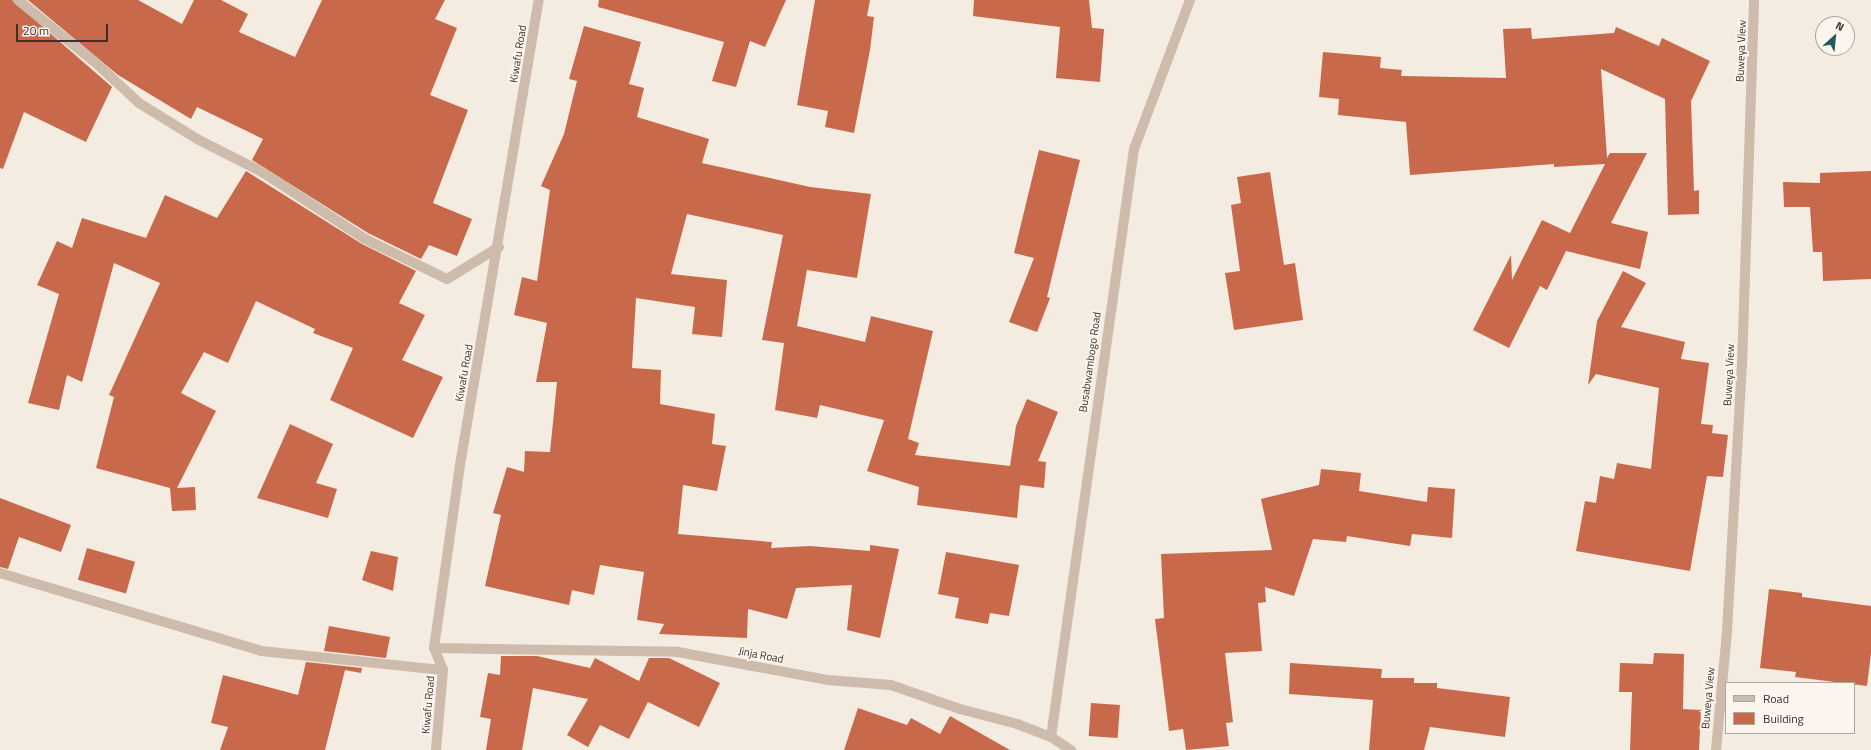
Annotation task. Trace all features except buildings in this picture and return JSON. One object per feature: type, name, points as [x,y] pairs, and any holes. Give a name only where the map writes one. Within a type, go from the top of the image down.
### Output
[{"type":"street","points":[[18,0],[96,63],[139,103],[197,139],[262,172],[366,239],[447,279],[499,247]]},
{"type":"street","name":"Kiwafu Road","points":[[436,750],[443,670],[434,648],[460,465],[499,247],[539,0]]},
{"type":"street","name":"Busabwambogo Road","points":[[1051,737],[1134,149],[1190,0]]},
{"type":"street","name":"Buweya View","points":[[1716,750],[1727,631],[1741,373],[1754,0]]},
{"type":"street","points":[[0,573],[261,651],[443,670]]},
{"type":"street","name":"Jinja Road","points":[[434,648],[678,652],[828,680],[891,685],[1051,737],[1071,750]]}]
